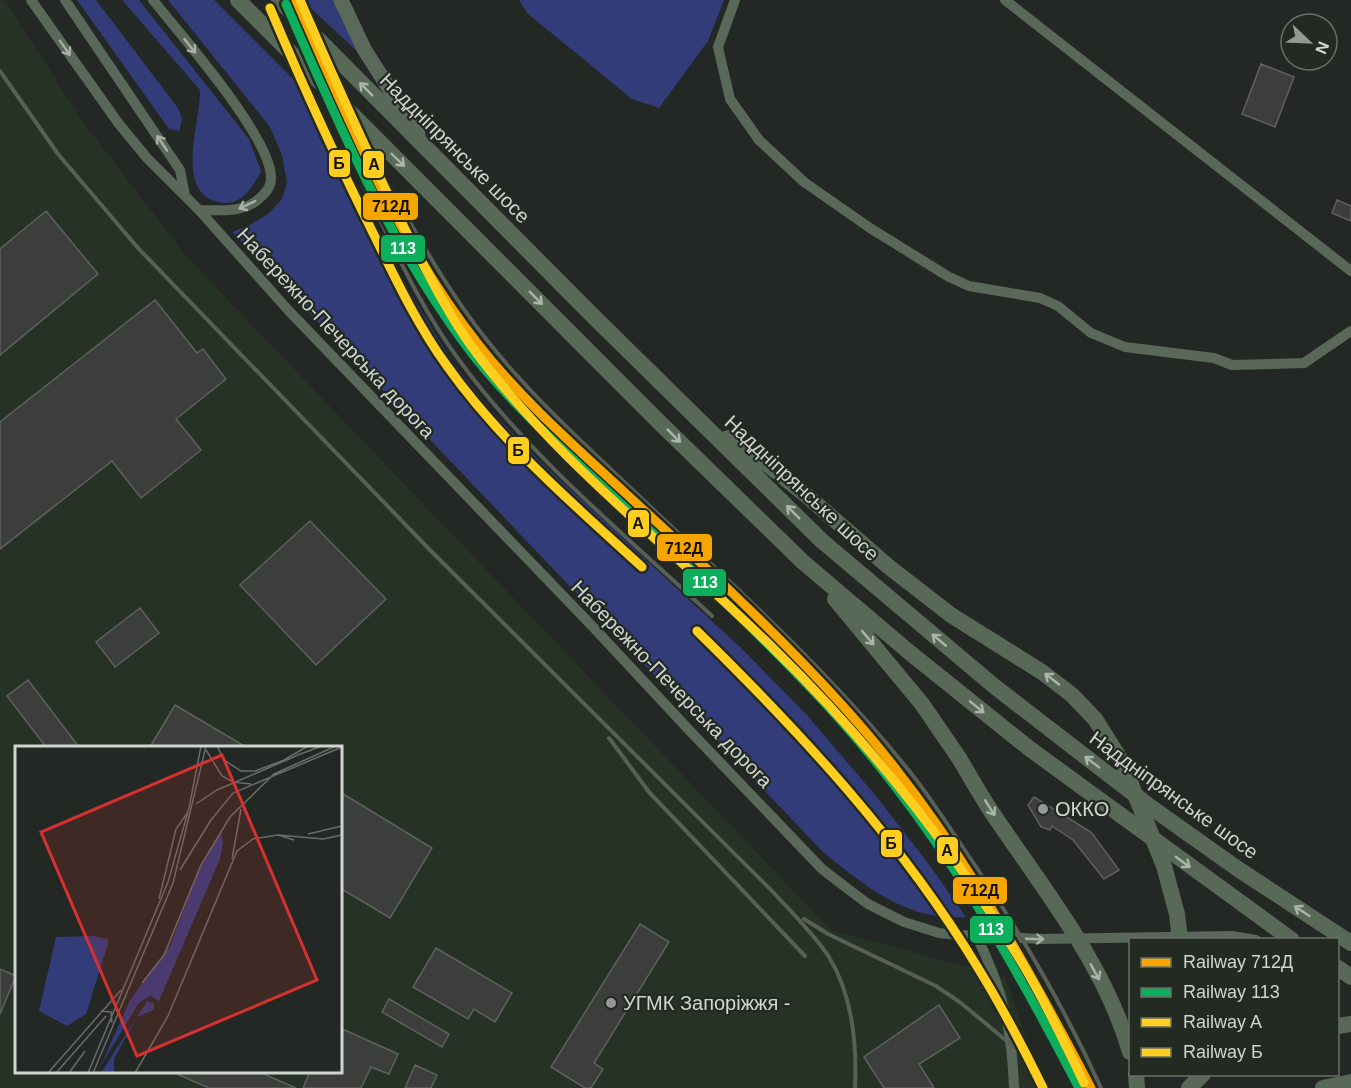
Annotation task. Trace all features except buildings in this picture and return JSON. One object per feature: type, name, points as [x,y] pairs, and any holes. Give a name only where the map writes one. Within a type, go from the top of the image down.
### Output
[{"type":"main road","points":[[238,0],[658,421],[803,561],[909,652],[1030,749],[1291,938]]},
{"type":"main road","name":"Наддніпрянське шосе","points":[[279,0],[822,541],[994,686],[1152,808],[1238,869],[1351,943]]},
{"type":"main road","points":[[695,416],[758,457],[848,530],[889,567],[951,615],[1042,672],[1072,695],[1095,719],[1122,762],[1164,866],[1178,914],[1180,938]]},
{"type":"main road","points":[[803,561],[922,704],[959,758],[1075,936],[1114,1006],[1129,1047]]},
{"type":"main road","points":[[1339,969],[1351,978]]},
{"type":"main road","points":[[1189,1088],[1201,1076]]},
{"type":"main road","points":[[1323,1088],[1351,1082]]},
{"type":"street","name":"Набережно-Печерська дорога","points":[[31,0],[119,124],[147,158],[199,210],[296,318],[822,869],[868,904],[903,922],[939,933],[1042,939],[1232,936],[1248,938]]},
{"type":"street","points":[[65,0],[180,170],[185,196]]},
{"type":"street","points":[[153,0],[226,92],[255,134],[267,158],[271,179],[267,190],[258,200],[242,209],[199,210]]},
{"type":"street","points":[[341,0],[364,49],[432,154]]},
{"type":"street","points":[[735,0],[718,47],[730,99],[759,140],[804,182],[870,228],[949,277],[969,286],[1040,298],[1058,306],[1091,333],[1125,347],[1214,358],[1232,365],[1304,363],[1351,331]]},
{"type":"street","points":[[1005,0],[1351,272]]},
{"type":"street","points":[[977,937],[999,986],[1005,1009],[1011,1042],[1014,1088]]},
{"type":"shaded area","points":[[0,0],[5,0],[81,119],[185,255],[831,930],[1005,977],[1044,1088],[0,1088]]},
{"type":"shaded area","points":[[77,0],[96,0],[178,108],[182,119],[179,131],[169,129]]},
{"type":"shaded area","points":[[122,0],[139,0],[249,139],[261,171],[251,188],[237,200],[225,203],[208,198],[198,188],[193,157],[200,90]]},
{"type":"shaded area","points":[[168,0],[214,0],[300,86],[348,186],[355,184],[401,277],[451,360],[492,412],[547,468],[741,648],[806,714],[876,796],[966,917],[925,914],[889,900],[824,853],[232,232],[268,214],[282,199],[287,183],[282,155],[270,127]]},
{"type":"shaded area","points":[[302,0],[334,0],[358,52]]},
{"type":"shaded area","points":[[519,0],[724,0],[708,41],[659,108],[632,99],[527,13]]},
{"type":"railway","points":[[0,71],[58,154],[138,248],[431,551],[774,893],[810,932],[837,972],[848,1004],[854,1037],[855,1088]]},
{"type":"railway","points":[[383,175],[444,280],[471,320],[503,360],[578,439],[810,660],[875,730],[914,777],[1020,936],[1071,1026],[1101,1088]]},
{"type":"railway","points":[[363,185],[431,318],[487,396],[547,462],[712,616]]},
{"type":"railway","points":[[609,738],[649,792],[805,956]]},
{"type":"railway","points":[[804,919],[828,934],[936,986],[961,1003],[1021,1053],[1048,1088]]},
{"type":"rail line","name":"712Д","points":[[296,0],[376,178],[423,264],[449,305],[494,364],[529,402],[762,622],[816,677],[880,749],[948,840],[979,888],[1037,987],[1091,1088]]},
{"type":"rail line","name":"A","points":[[300,0],[396,211],[455,322],[472,347],[505,389],[578,467],[774,649],[876,759],[939,838],[995,920],[1039,993],[1084,1083]]},
{"type":"rail line","name":"113","points":[[286,4],[325,93],[389,224],[413,266],[467,347],[519,407],[664,543],[806,683],[888,777],[924,825],[990,927],[1079,1088]]},
{"type":"rail line","name":"Б","points":[[270,8],[362,210],[409,304],[436,351],[468,394],[514,446],[564,496],[642,567]]},
{"type":"rail line","name":"Б","points":[[697,631],[775,709],[812,750],[883,833],[917,877],[987,983],[1043,1088]]},
{"type":"place","name":"ОККО","points":[[1043,809]]},
{"type":"place","name":"УГМК Запоріжжя -","points":[[611,1003]]}]
